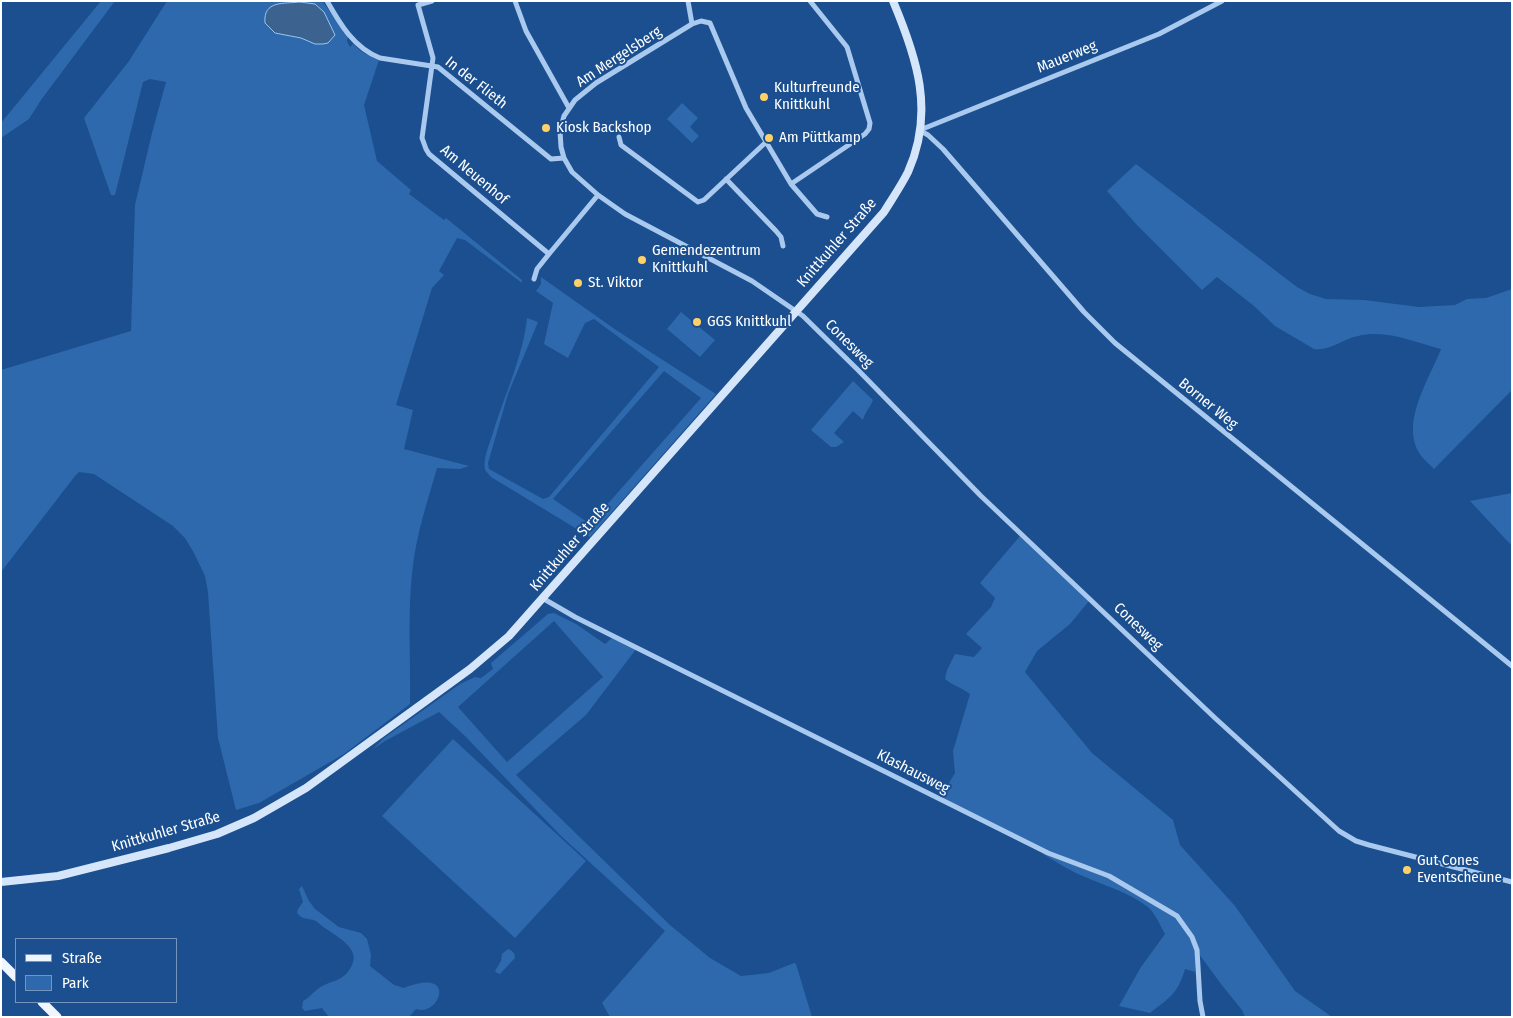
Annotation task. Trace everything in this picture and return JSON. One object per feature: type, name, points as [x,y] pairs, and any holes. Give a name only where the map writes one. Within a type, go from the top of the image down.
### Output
[{"type":"main road","points":[[1,962],[15,976]]},
{"type":"main road","points":[[43,1003],[57,1017]]},
{"type":"street","name":"In der Flieth","points":[[327,1],[353,40],[371,55],[438,67],[550,159],[564,158]]},
{"type":"street","name":"Am Neuenhof","points":[[432,1],[418,5],[433,58],[422,138],[426,149],[434,159],[549,254]]},
{"type":"street","points":[[515,1],[526,31],[569,108]]},
{"type":"street","points":[[688,1],[692,24],[701,21],[710,23],[746,108],[791,184],[817,214],[827,218]]},
{"type":"street","points":[[791,184],[865,134],[870,126],[847,47],[810,1]]},
{"type":"street","name":"Knittkuhler Straße","points":[[1,882],[58,876],[196,841],[240,825],[273,809],[306,788],[470,669],[509,636],[884,212],[908,172],[916,148],[921,104],[918,73],[911,44],[893,1]]},
{"type":"street","name":"Mauerweg","points":[[919,130],[1159,34],[1222,1]]},
{"type":"street","name":"Am Mergelsberg","points":[[692,24],[596,82],[582,94],[564,116],[560,131],[564,158],[572,172],[598,195],[625,214],[752,281],[796,311]]},
{"type":"street","name":"Borner Weg","points":[[919,130],[928,135],[943,150],[1084,312],[1114,343],[1512,666]]},
{"type":"street","points":[[619,137],[621,145],[698,202],[704,200],[765,143]]},
{"type":"street","points":[[726,179],[776,231],[781,237],[783,246]]},
{"type":"street","points":[[534,279],[537,269],[598,195]]},
{"type":"street","name":"Conesweg","points":[[796,311],[858,370],[981,496],[1338,831],[1356,841],[1369,845],[1512,882]]},
{"type":"street","name":"Klashausweg","points":[[544,598],[575,616],[961,810],[1048,852],[1109,876],[1177,916],[1186,926],[1197,950],[1200,1001],[1203,1017]]},
{"type":"green space","points":[[101,1],[115,1],[29,119],[1,138],[1,123]]},
{"type":"green space","points":[[167,1],[323,2],[348,37],[347,41],[350,47],[353,44],[362,52],[379,60],[364,105],[377,161],[411,190],[409,194],[444,220],[446,218],[522,280],[522,283],[465,240],[457,238],[439,271],[444,275],[432,288],[396,405],[413,410],[404,449],[469,466],[460,469],[437,468],[420,528],[411,582],[410,704],[344,754],[259,803],[236,810],[218,738],[208,592],[205,576],[185,538],[173,526],[94,474],[79,472],[1,572],[1,370],[131,331],[135,205],[166,82],[150,79],[143,82],[115,195],[111,195],[84,118],[129,61]]},
{"type":"green space","points":[[682,103],[698,118],[690,127],[699,136],[692,143],[667,119]]},
{"type":"green space","points":[[1136,164],[1297,287],[1310,294],[1326,299],[1364,300],[1419,307],[1455,305],[1467,299],[1486,298],[1512,289],[1512,390],[1434,469],[1423,458],[1416,446],[1413,432],[1414,418],[1423,389],[1441,349],[1400,337],[1369,334],[1352,338],[1331,347],[1314,349],[1275,326],[1254,306],[1217,277],[1202,290],[1136,224],[1107,191]]},
{"type":"green space","points":[[541,277],[616,330],[716,394],[590,537],[491,477],[485,470],[487,452],[522,347],[527,318],[538,322],[508,394],[488,463],[489,469],[543,499],[549,497],[659,367],[594,319],[585,323],[568,358],[544,344],[553,303],[536,291],[541,284]],"holes":[[[664,371],[701,398],[590,524],[553,499]]]},
{"type":"green space","points":[[681,312],[715,340],[700,357],[667,329]]},
{"type":"green space","points":[[853,381],[873,400],[863,420],[853,411],[834,433],[844,442],[836,447],[831,447],[811,430]]},
{"type":"green space","points":[[1512,493],[1512,546],[1470,501]]},
{"type":"green space","points":[[1020,536],[1089,601],[1070,624],[1037,651],[1025,672],[1092,753],[1173,820],[1180,845],[1235,906],[1295,991],[1332,1017],[1245,1017],[1242,1010],[1199,954],[1177,916],[1126,884],[1048,852],[940,798],[955,773],[953,751],[970,694],[945,679],[947,670],[955,654],[974,657],[982,648],[966,634],[991,607],[995,598],[980,583]]},
{"type":"green space","points":[[554,613],[576,624],[605,644],[613,637],[637,648],[586,715],[516,775],[670,925],[710,958],[741,976],[769,973],[794,963],[796,964],[812,1017],[610,1017],[602,1003],[665,931],[561,836],[465,736],[439,712],[372,750],[384,738],[460,684],[475,677],[481,678],[493,669],[491,663],[548,614]],"holes":[[[554,621],[603,677],[507,762],[458,707]]]},
{"type":"green space","points":[[453,739],[586,861],[515,938],[382,816]]},
{"type":"green space","points":[[1042,853],[1109,876],[1176,918],[1181,922],[1197,950],[1195,972],[1185,969],[1176,990],[1150,1013],[1119,1006],[1141,967],[1165,934],[1154,914],[1142,903],[1120,891],[1059,864]]},
{"type":"green space","points":[[302,886],[315,909],[339,927],[361,933],[367,939],[371,955],[370,966],[394,985],[404,988],[421,983],[432,983],[438,987],[437,1001],[424,1010],[416,1009],[409,1017],[329,1017],[322,1008],[305,1011],[302,1008],[303,1001],[323,986],[345,975],[354,959],[351,949],[343,940],[316,921],[301,917],[297,913],[303,902],[299,889]]},
{"type":"green space","points":[[508,949],[513,952],[515,958],[500,974],[497,973],[495,971],[501,961],[502,954]]},
{"type":"shaded area","points":[[300,2],[315,4],[324,12],[335,35],[328,43],[315,44],[301,38],[275,33],[265,23],[267,10],[271,7],[281,3]]},
{"type":"place","name":"Kulturfreunde Knittkuhl","points":[[764,97]]},
{"type":"place","name":"Kiosk Backshop","points":[[546,128]]},
{"type":"place","name":"Am Püttkamp","points":[[769,138]]},
{"type":"place","name":"Gemendezentrum Knittkuhl","points":[[642,260]]},
{"type":"place","name":"St. Viktor","points":[[578,283]]},
{"type":"place","name":"GGS Knittkuhl","points":[[697,322]]},
{"type":"place","name":"Gut Cones Eventscheune","points":[[1407,870]]}]
